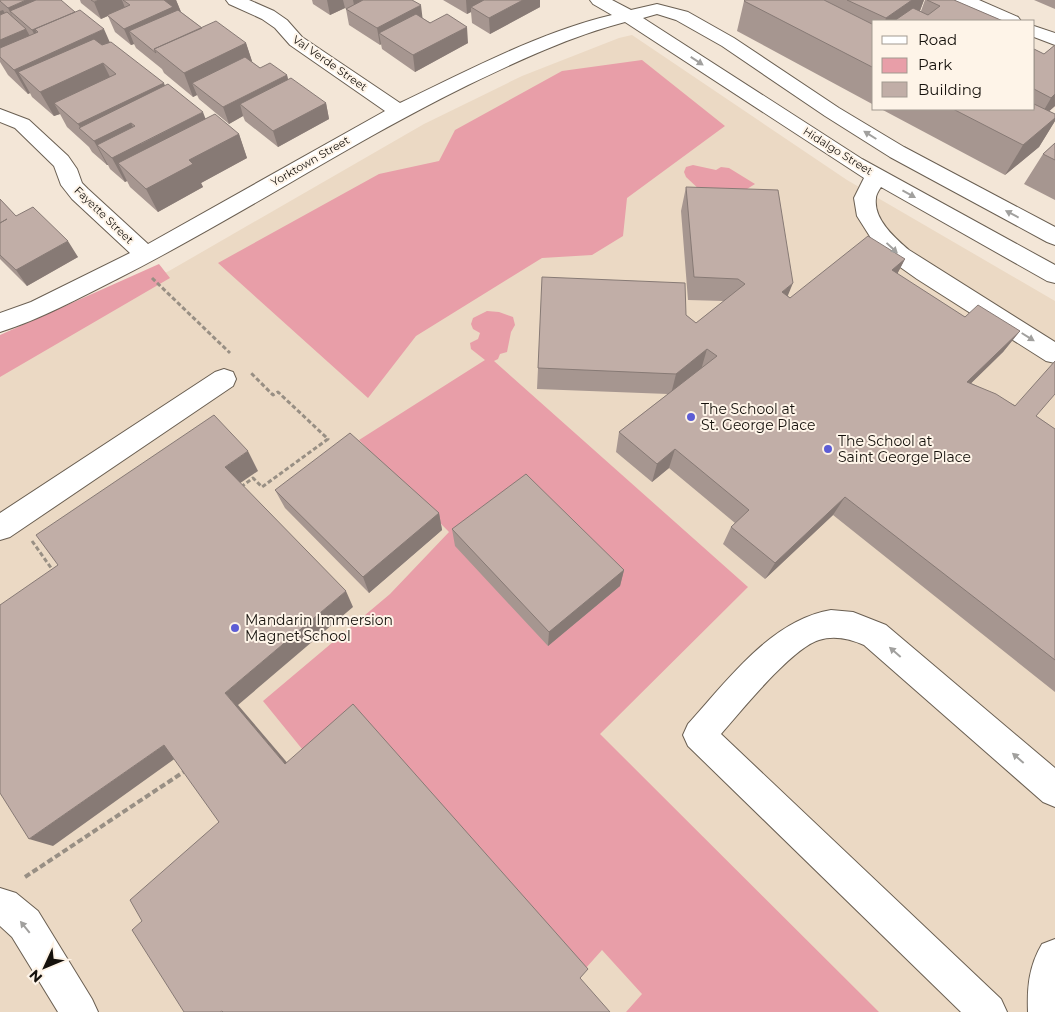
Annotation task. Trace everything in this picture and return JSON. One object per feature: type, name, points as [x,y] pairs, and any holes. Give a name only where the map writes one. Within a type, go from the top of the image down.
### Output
[{"type":"street","name":"Val Verde Street","points":[[236,0],[268,15],[281,24],[296,42],[399,111]]},
{"type":"street","name":"Hidalgo Street","points":[[599,0],[628,16],[855,164],[1055,276]]},
{"type":"street","points":[[964,0],[1010,20]]},
{"type":"street","points":[[628,16],[657,9],[682,16],[728,42],[832,112],[896,152],[1055,237]]},
{"type":"street","name":"Yorktown Street","points":[[0,323],[39,308],[146,255],[399,111],[498,63],[596,24],[628,16]]},
{"type":"street","points":[[1035,31],[1055,40]]},
{"type":"street","name":"Fayette Street","points":[[0,115],[22,124],[61,161],[67,169],[72,185],[80,194],[146,255]]},
{"type":"street","points":[[876,176],[865,198],[868,216],[884,240],[901,256],[925,273],[1055,354]]},
{"type":"street","points":[[0,528],[234,368]]},
{"type":"street","points":[[988,1012],[699,735],[768,662],[796,637],[811,628],[833,623],[855,627],[875,635],[1055,790]]},
{"type":"street","points":[[0,906],[3,906],[25,924],[80,1012]]},
{"type":"street","points":[[1047,1012],[1046,985],[1050,964],[1055,957]]},
{"type":"path","points":[[151,277],[234,368],[273,395],[278,392],[328,440],[262,487],[253,478],[239,489]]},
{"type":"path","points":[[30,537],[55,573]]},
{"type":"path","points":[[25,877],[189,768]]},
{"type":"shaded area","points":[[632,35],[847,180],[1055,301],[1055,1012],[0,1012],[0,346],[169,271],[424,124],[522,76],[619,38]]},
{"type":"green space","points":[[642,60],[725,126],[627,198],[623,236],[592,255],[542,258],[416,336],[368,398],[218,263],[379,174],[439,161],[455,130],[562,71]]},
{"type":"green space","points":[[693,165],[716,170],[721,167],[729,168],[755,184],[739,194],[702,192],[686,177],[684,172],[686,167]]},
{"type":"green space","points":[[159,264],[170,278],[0,377],[0,335]]},
{"type":"green space","points":[[487,311],[499,312],[513,317],[515,325],[511,332],[507,352],[500,354],[498,359],[494,361],[748,587],[600,734],[879,1012],[626,1012],[642,994],[602,950],[585,969],[311,760],[263,701],[390,594],[449,532],[359,440],[485,360],[471,349],[470,343],[478,339],[480,333],[473,329],[471,324],[473,318]]},
{"type":"building","points":[[0,0],[26,0],[8,8]]},
{"type":"building","points":[[36,0],[61,0],[75,12],[32,30],[10,11]]},
{"type":"building","points":[[123,0],[164,0],[173,7],[124,29],[107,15],[130,5]]},
{"type":"building","points":[[363,0],[412,0],[421,5],[377,28],[346,9]]},
{"type":"building","points":[[484,0],[523,0],[489,18],[471,7]]},
{"type":"building","points":[[824,0],[872,24],[872,67],[744,1]]},
{"type":"building","points":[[847,0],[912,0],[886,18]]},
{"type":"building","points":[[927,0],[954,0],[1001,20],[895,20],[913,8],[928,15],[940,6]]},
{"type":"building","points":[[80,10],[104,29],[14,70],[0,57],[0,48],[38,32],[35,29]]},
{"type":"building","points":[[178,10],[202,28],[154,49],[156,53],[129,31]]},
{"type":"building","points":[[7,12],[26,29],[0,40],[0,15]]},
{"type":"building","points":[[416,14],[430,23],[447,14],[467,27],[413,55],[379,33]]},
{"type":"building","points":[[216,21],[246,43],[184,73],[154,49]]},
{"type":"building","points":[[94,39],[102,45],[111,42],[164,83],[78,124],[54,103],[116,74],[103,63],[40,92],[18,72]]},
{"type":"building","points":[[1055,45],[1055,94],[1051,98],[1035,90],[1035,50],[1044,54]]},
{"type":"building","points":[[245,57],[260,68],[270,63],[287,75],[223,107],[192,83]]},
{"type":"building","points":[[291,78],[326,103],[273,131],[240,104]]},
{"type":"building","points":[[168,84],[203,112],[112,158],[97,145],[135,126],[131,123],[94,141],[79,128]]},
{"type":"building","points":[[1035,104],[1055,114],[1055,118],[1023,145],[955,110],[1035,110]]},
{"type":"building","points":[[215,114],[239,134],[189,160],[193,164],[146,189],[118,163]]},
{"type":"building","points":[[1055,143],[1055,160],[1043,154]]},
{"type":"building","name":"The School at Saint George Place","points":[[686,187],[778,190],[793,283],[782,292],[790,298],[868,236],[905,259],[892,270],[965,317],[978,305],[1020,331],[967,382],[996,394],[1015,406],[1055,361],[1055,394],[1036,416],[1055,429],[1055,660],[845,497],[775,563],[731,527],[749,510],[675,449],[657,464],[619,432],[717,356],[707,349],[676,374],[538,368],[542,277],[685,283],[686,315],[696,323],[745,284],[738,279],[694,277]]},
{"type":"building","points":[[0,199],[16,216],[33,207],[68,241],[16,270],[0,255]]},
{"type":"building","points":[[214,415],[248,451],[225,467],[346,591],[225,693],[285,764],[353,704],[588,969],[580,978],[610,1012],[184,1012],[132,930],[142,921],[130,900],[219,822],[164,745],[29,839],[0,793],[0,605],[58,565],[36,535]]},
{"type":"building","points":[[350,433],[439,513],[363,577],[275,490]]},
{"type":"building","points":[[526,474],[624,570],[549,632],[452,529]]},
{"type":"place","name":"The School at St. George Place","points":[[691,417]]},
{"type":"place","name":"The School at Saint George Place","points":[[828,449]]},
{"type":"place","name":"Mandarin Immersion Magnet School","points":[[235,628]]}]
